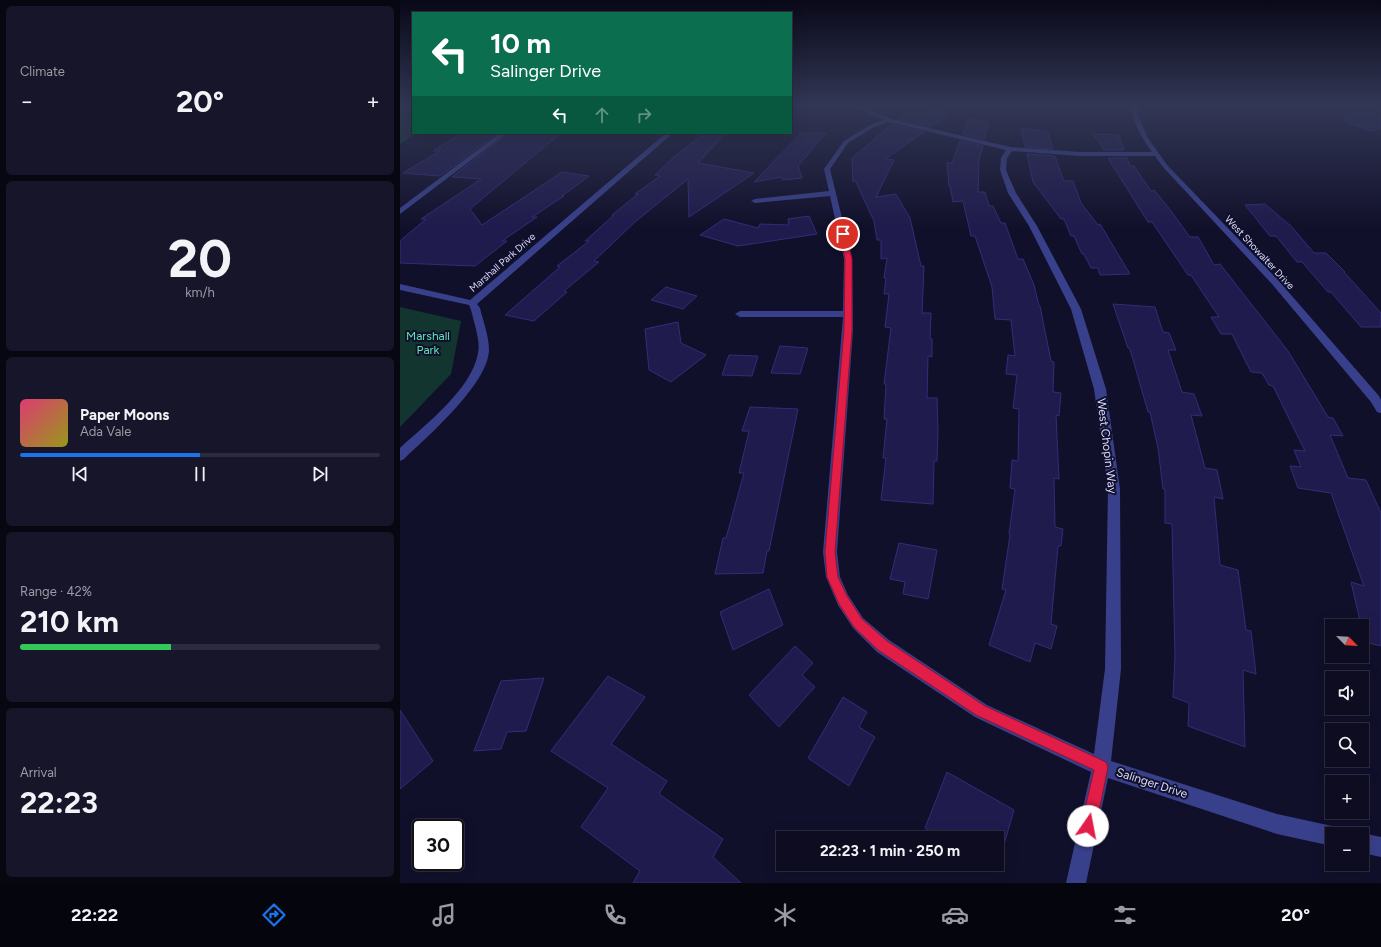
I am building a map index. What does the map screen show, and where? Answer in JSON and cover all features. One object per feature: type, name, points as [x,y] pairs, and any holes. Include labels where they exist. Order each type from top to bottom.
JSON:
[{"type":"street","points":[[400,212],[487,146]]},
{"type":"street","name":"Marshall Park Drive","points":[[400,456],[460,395],[481,363],[484,350],[475,308],[472,303],[655,146]]},
{"type":"street","name":"Salinger Drive","points":[[843,146],[827,169],[848,259],[848,330],[830,552],[832,577],[843,600],[858,623],[883,646],[981,711],[1101,767],[1278,824],[1325,834]]},
{"type":"street","points":[[996,146],[1010,149],[1080,154],[1156,154]]},
{"type":"street","name":"West Showalter Drive","points":[[1151,146],[1165,166],[1275,282],[1375,399],[1381,409]]},
{"type":"street","name":"West Chopin Way","points":[[1010,149],[1004,158],[1003,170],[1010,188],[1033,226],[1076,310],[1100,389],[1114,489],[1113,669],[1101,767],[1076,883]]},
{"type":"street","points":[[755,202],[833,193]]},
{"type":"street","points":[[400,287],[472,303]]},
{"type":"street","points":[[740,314],[848,314]]},
{"type":"street","points":[[1369,844],[1381,847]]},
{"type":"green space","name":"Marshall Park","points":[[400,307],[461,321],[451,374],[400,427]]},
{"type":"building","points":[[441,146],[480,146],[440,176],[403,173],[440,151],[433,151]]},
{"type":"building","points":[[491,146],[545,146],[470,209],[482,225],[562,172],[589,176],[562,196],[564,196],[532,217],[537,217],[502,241],[507,241],[475,266],[400,263],[400,241],[426,219],[421,219],[481,179],[452,177]]},
{"type":"building","points":[[688,146],[714,146],[698,163],[754,173],[689,217],[688,179],[636,221],[594,261],[599,262],[564,291],[567,292],[534,321],[505,315],[560,267],[557,266],[589,241],[585,241],[614,215],[612,215],[638,194],[635,194],[660,176],[655,175]]},
{"type":"building","points":[[788,146],[815,146],[798,166],[802,178],[783,180],[782,177],[754,182]]},
{"type":"building","points":[[866,146],[903,146],[885,159],[894,160],[876,197],[896,194],[910,218],[921,266],[924,266],[922,313],[931,313],[930,339],[932,339],[932,357],[928,356],[927,398],[937,398],[937,461],[934,461],[933,504],[881,500],[886,458],[883,458],[887,419],[884,419],[886,384],[884,384],[891,328],[885,327],[889,294],[884,294],[886,278],[884,278],[887,258],[881,259],[881,240],[877,240],[874,221],[855,180],[853,182],[852,158]]},
{"type":"building","points":[[958,146],[983,146],[979,159],[978,192],[985,192],[989,206],[993,206],[1001,223],[1005,223],[1018,259],[1023,259],[1034,285],[1040,306],[1051,361],[1054,362],[1053,392],[1061,393],[1059,416],[1056,415],[1059,479],[1054,478],[1055,527],[1063,529],[1061,546],[1058,546],[1051,624],[1057,626],[1051,649],[1035,643],[1030,662],[989,645],[1006,590],[1002,589],[1015,489],[1010,488],[1012,460],[1018,461],[1019,409],[1013,408],[1017,375],[1006,374],[1008,355],[1015,356],[1011,320],[995,319],[992,287],[975,236],[971,236],[963,201],[953,202],[949,186],[947,163],[952,163]]},
{"type":"building","points":[[1052,146],[1053,149],[1025,147]]},
{"type":"building","points":[[1101,146],[1123,146],[1124,150],[1104,150]]},
{"type":"building","points":[[1027,154],[1055,156],[1063,179],[1065,181],[1073,181],[1081,203],[1098,225],[1100,224],[1130,274],[1100,275],[1098,268],[1091,268],[1084,254],[1082,254],[1074,236],[1071,236],[1064,219],[1061,219],[1033,182]]},
{"type":"building","points":[[1108,158],[1127,158],[1130,166],[1134,166],[1151,191],[1154,190],[1190,237],[1198,237],[1214,265],[1220,264],[1288,351],[1328,417],[1333,418],[1343,436],[1330,435],[1348,478],[1366,480],[1381,513],[1381,646],[1369,643],[1369,619],[1360,619],[1351,582],[1364,586],[1331,493],[1298,488],[1290,466],[1301,467],[1294,450],[1305,451],[1273,386],[1269,385],[1262,373],[1251,372],[1232,334],[1221,334],[1211,317],[1219,317],[1191,275],[1188,275],[1152,222],[1148,222]]},
{"type":"building","points":[[1265,204],[1292,227],[1314,253],[1326,253],[1345,272],[1381,313],[1381,327],[1361,327],[1331,292],[1328,292],[1302,262],[1297,262],[1276,236],[1270,236],[1245,205]]},
{"type":"building","points":[[809,216],[817,234],[738,246],[700,235],[724,219],[758,228],[760,224],[789,225],[788,219]]},
{"type":"building","points":[[666,287],[697,296],[683,309],[651,300]]},
{"type":"building","points":[[1113,304],[1155,307],[1163,332],[1169,333],[1176,350],[1168,350],[1182,392],[1194,394],[1202,416],[1191,415],[1205,468],[1217,470],[1223,499],[1214,497],[1220,565],[1238,570],[1246,630],[1251,631],[1256,674],[1243,670],[1245,747],[1188,726],[1189,703],[1173,697],[1175,657],[1172,524],[1165,523],[1165,489],[1163,489],[1158,448],[1150,412],[1148,412],[1130,349],[1128,348]]},
{"type":"building","points":[[678,322],[681,343],[706,355],[671,382],[649,370],[645,329]]},
{"type":"building","points":[[780,346],[808,348],[800,374],[771,373]]},
{"type":"building","points":[[729,355],[758,356],[752,376],[722,375]]},
{"type":"building","points":[[750,407],[798,409],[769,551],[767,551],[763,573],[715,574],[723,538],[726,538],[744,473],[739,473],[749,431],[742,431]]},
{"type":"building","points":[[899,543],[937,550],[928,599],[903,594],[905,582],[890,579]]},
{"type":"building","points":[[769,589],[783,625],[733,650],[720,612]]},
{"type":"building","points":[[795,646],[813,663],[802,675],[815,687],[779,727],[749,695]]},
{"type":"building","points":[[608,676],[645,697],[611,744],[667,781],[659,794],[723,839],[713,857],[741,883],[633,883],[640,871],[581,827],[608,788],[551,751]]},
{"type":"building","points":[[544,678],[526,731],[507,732],[501,749],[474,751],[501,681]]},
{"type":"building","points":[[843,697],[867,712],[859,727],[875,737],[849,786],[808,758]]},
{"type":"building","points":[[400,710],[433,761],[400,789]]},
{"type":"building","points":[[947,772],[1014,810],[1004,844],[1004,831],[930,831],[925,828]]},
{"type":"route","points":[[843,234],[848,259],[848,330],[830,552],[832,577],[843,600],[858,623],[883,646],[981,711],[1101,767],[1088,826]]}]
